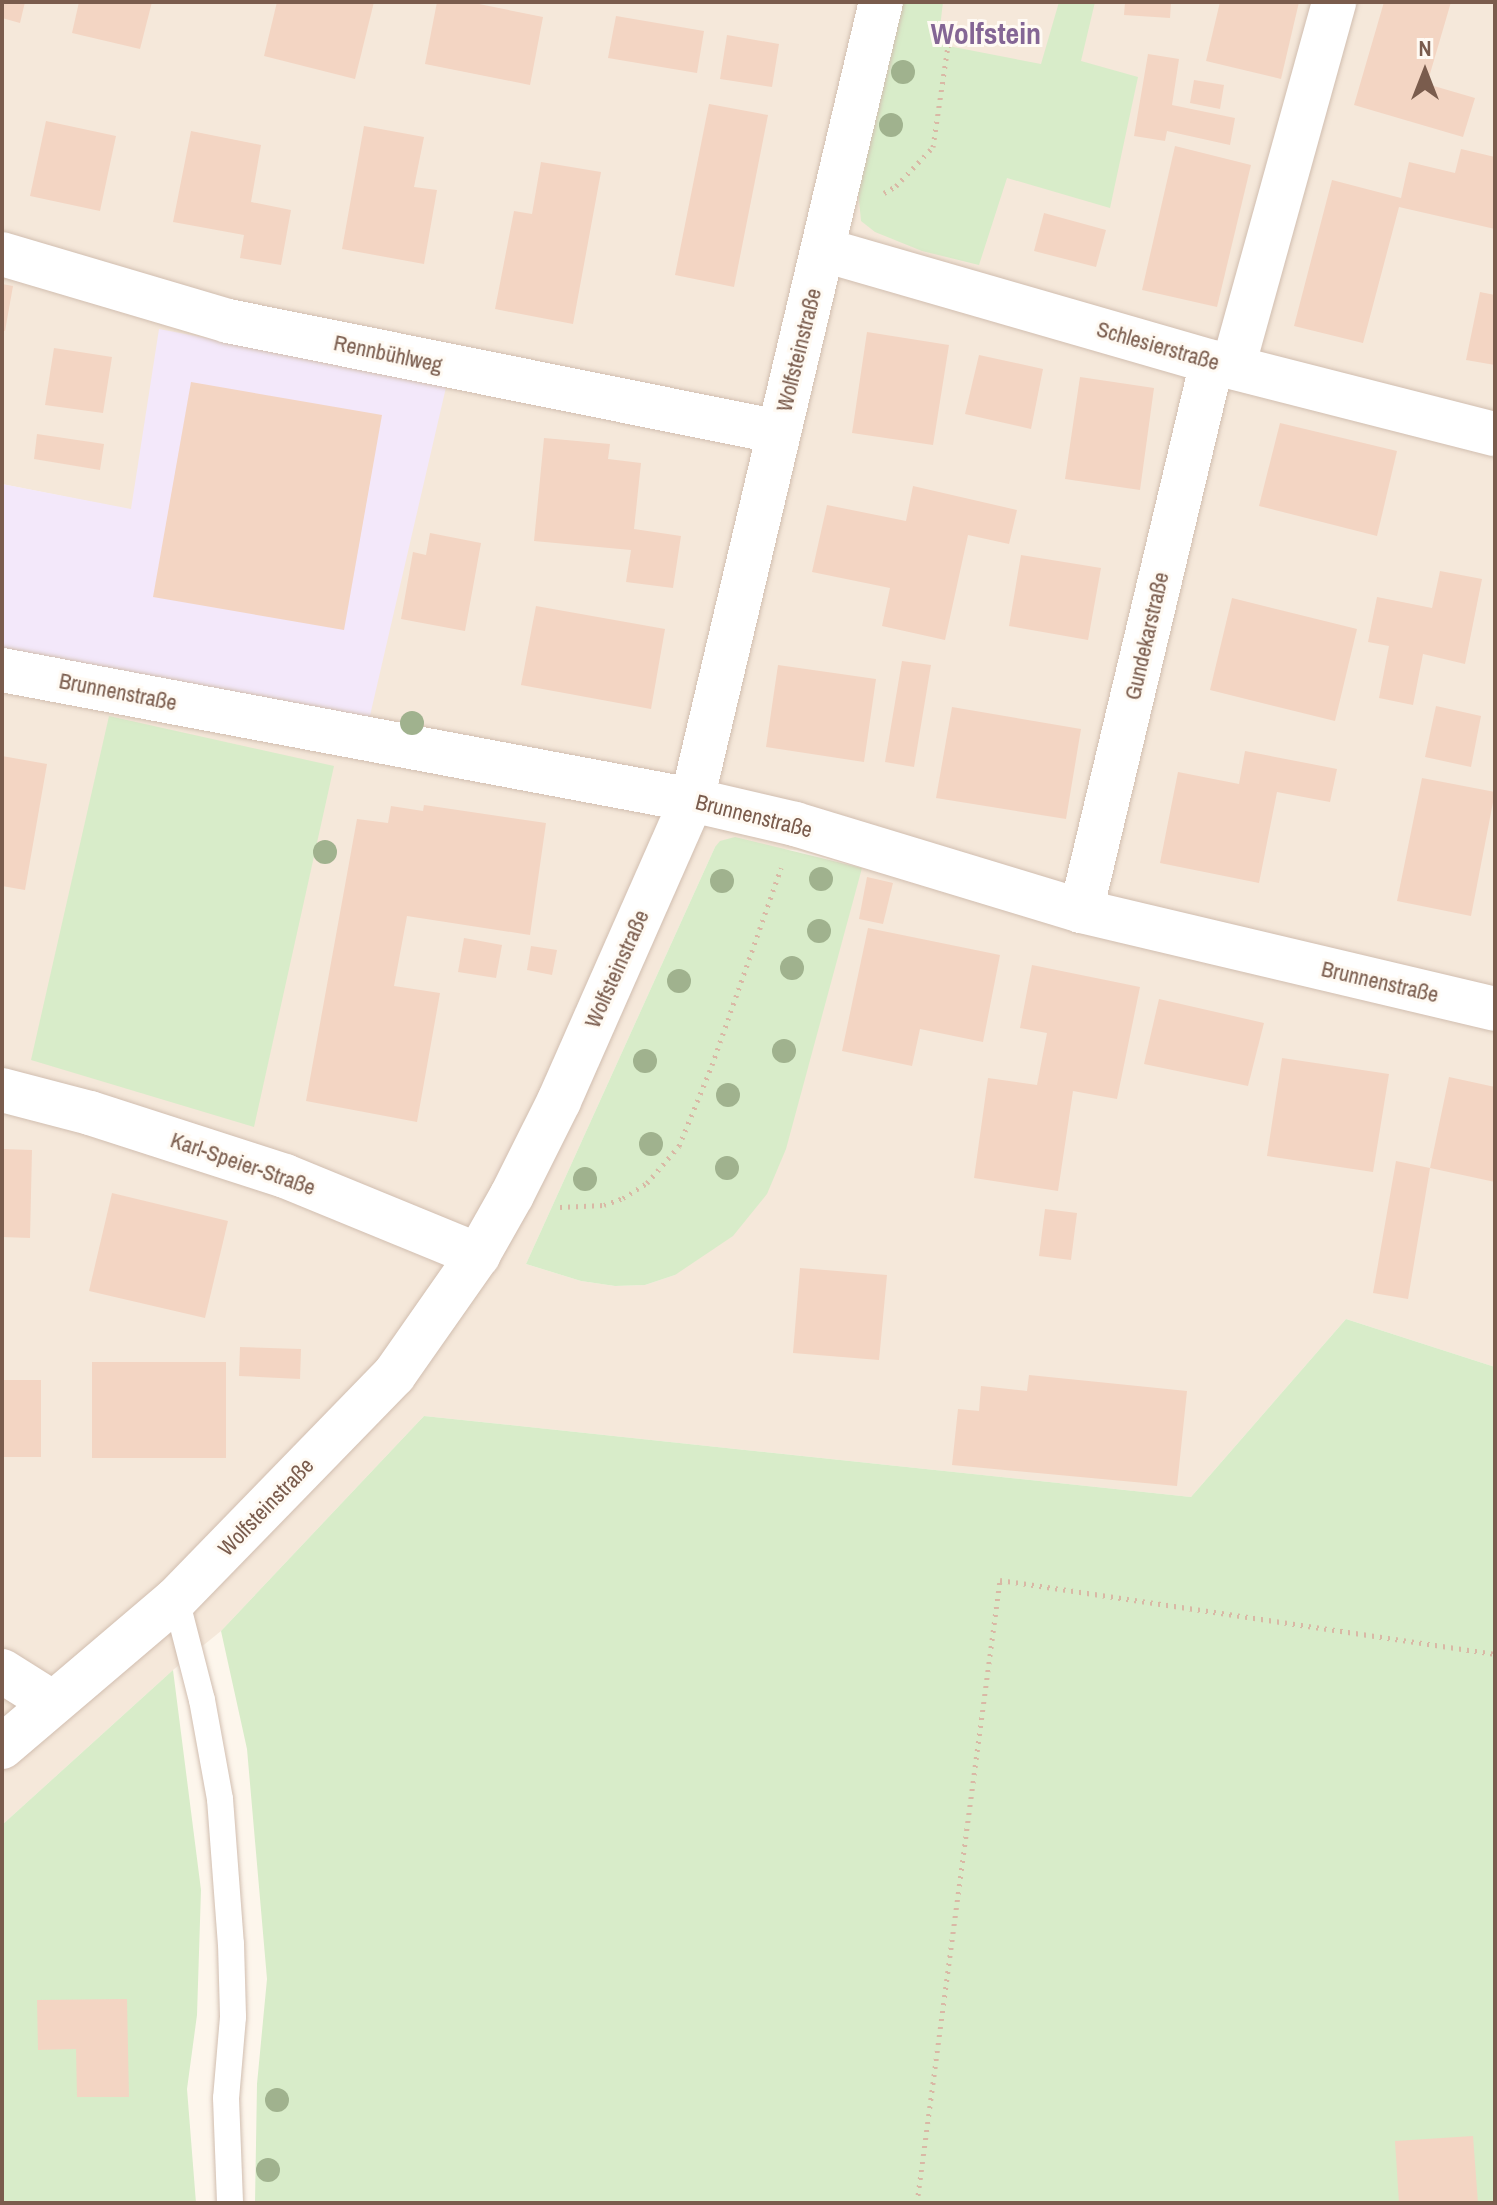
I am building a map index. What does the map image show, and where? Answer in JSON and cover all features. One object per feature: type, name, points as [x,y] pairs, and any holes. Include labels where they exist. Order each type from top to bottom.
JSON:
[{"type":"street","name":"Wolfsteinstraße","points":[[2,1747],[176,1599],[394,1375],[478,1255],[559,1101],[692,800],[881,2]]},
{"type":"street","name":"Gundekarstraße","points":[[1081,911],[1223,364],[1334,2]]},
{"type":"street","name":"Schlesierstraße","points":[[828,232],[1223,364],[1495,434]]},
{"type":"street","name":"Rennbühlweg","points":[[2,254],[228,321],[779,432]]},
{"type":"street","name":"Brunnenstraße","points":[[2,670],[692,800],[795,824],[1081,911],[1495,1009]]},
{"type":"street","name":"Karl-Speier-Straße","points":[[2,1090],[90,1113],[285,1176],[478,1255]]},
{"type":"street","points":[[2,1671],[53,1703]]},
{"type":"lane","points":[[176,1599],[214,1754],[222,1813],[232,1959],[233,2017],[226,2098],[230,2203]]},
{"type":"path","points":[[828,232],[885,193],[918,165],[933,147],[948,46],[960,33],[997,33]]},
{"type":"path","points":[[551,1205],[585,1208],[623,1198],[647,1183],[679,1146],[717,1052],[795,824]]},
{"type":"path","points":[[917,2203],[1000,1580],[1495,1654]]},
{"type":"shaded area","points":[[2,2],[1495,2],[1495,1367],[1346,1319],[1191,1497],[424,1416],[221,1631],[173,1670],[2,1825],[2,648],[369,720],[132,510],[2,484]],"holes":[[[715,847],[797,850],[862,868],[675,1275],[645,1285],[615,1286],[581,1281],[526,1264]]]},
{"type":"shaded area","points":[[159,329],[447,383],[369,720],[2,648],[2,484],[131,509]]},
{"type":"green space","points":[[900,2],[943,2],[938,44],[1041,64],[1059,2],[1095,2],[1081,61],[1138,77],[1110,208],[1007,178],[979,265],[922,251],[875,232],[861,221],[858,188]]},
{"type":"green space","points":[[109,716],[334,766],[254,1127],[31,1060]]},
{"type":"green space","points":[[735,837],[862,868],[786,1149],[767,1194],[733,1236],[675,1275],[645,1285],[615,1286],[581,1281],[526,1264],[715,847],[720,841]]},
{"type":"green space","points":[[1346,1319],[1495,1367],[1495,2203],[255,2203],[257,2084],[267,1979],[247,1749],[221,1631],[424,1416],[1191,1497]]},
{"type":"green space","points":[[173,1670],[201,1890],[197,2015],[187,2089],[196,2203],[2,2203],[2,1825]]},
{"type":"building","points":[[2,2],[25,2],[20,23],[2,18]]},
{"type":"building","points":[[79,2],[152,2],[140,49],[72,33]]},
{"type":"building","points":[[277,2],[374,2],[355,79],[264,56]]},
{"type":"building","points":[[437,2],[469,2],[543,17],[530,85],[425,64]]},
{"type":"building","points":[[1125,2],[1171,2],[1170,18],[1124,15]]},
{"type":"building","points":[[1220,2],[1299,2],[1281,79],[1206,61]]},
{"type":"building","points":[[1384,2],[1451,2],[1427,84],[1475,98],[1463,137],[1354,105]]},
{"type":"building","points":[[616,16],[704,31],[697,73],[608,58]]},
{"type":"building","points":[[727,35],[779,44],[772,87],[720,79]]},
{"type":"building","points":[[1148,54],[1179,59],[1172,105],[1235,118],[1230,145],[1167,131],[1165,141],[1134,136]]},
{"type":"building","points":[[1194,80],[1224,85],[1220,109],[1190,103]]},
{"type":"building","points":[[709,104],[768,115],[734,287],[675,275]]},
{"type":"building","points":[[46,121],[116,136],[100,211],[30,196]]},
{"type":"building","points":[[364,126],[424,137],[414,187],[437,190],[424,264],[342,249]]},
{"type":"building","points":[[191,131],[261,145],[251,202],[291,210],[281,265],[240,258],[244,235],[173,222]]},
{"type":"building","points":[[1175,146],[1251,165],[1217,307],[1142,290]]},
{"type":"building","points":[[1461,149],[1495,157],[1495,229],[1399,207],[1363,343],[1294,326],[1332,180],[1401,198],[1409,162],[1455,173]]},
{"type":"building","points":[[541,162],[601,172],[573,324],[495,309],[514,211],[532,214]]},
{"type":"building","points":[[1044,213],[1106,230],[1096,267],[1034,251]]},
{"type":"building","points":[[2,284],[13,286],[5,331],[2,330]]},
{"type":"building","points":[[1480,292],[1495,295],[1495,365],[1466,360]]},
{"type":"building","points":[[867,332],[949,345],[933,445],[852,433]]},
{"type":"building","points":[[54,348],[112,357],[103,413],[45,405]]},
{"type":"building","points":[[979,355],[1043,369],[1031,429],[965,414]]},
{"type":"building","points":[[1080,377],[1154,388],[1140,490],[1065,479]]},
{"type":"building","points":[[191,382],[382,415],[344,630],[153,597]]},
{"type":"building","points":[[1280,423],[1397,451],[1377,536],[1259,506]]},
{"type":"building","points":[[37,434],[104,444],[100,470],[34,459]]},
{"type":"building","points":[[544,438],[610,444],[608,459],[641,463],[634,529],[681,536],[673,588],[626,582],[631,550],[534,541]]},
{"type":"building","points":[[913,486],[1017,510],[1009,544],[968,535],[945,640],[882,626],[890,588],[812,572],[827,505],[906,521]]},
{"type":"building","points":[[430,533],[481,543],[465,631],[401,619],[413,552],[426,555]]},
{"type":"building","points":[[1021,555],[1101,568],[1088,640],[1009,626]]},
{"type":"building","points":[[1440,571],[1482,579],[1465,664],[1423,654],[1413,705],[1379,698],[1389,646],[1368,642],[1377,597],[1432,608]]},
{"type":"building","points":[[1232,598],[1357,629],[1335,721],[1210,690]]},
{"type":"building","points":[[536,606],[665,629],[651,709],[521,685]]},
{"type":"building","points":[[902,661],[931,665],[914,767],[885,762]]},
{"type":"building","points":[[778,665],[876,679],[864,762],[766,747]]},
{"type":"building","points":[[1436,706],[1481,716],[1471,767],[1425,757]]},
{"type":"building","points":[[952,707],[1081,729],[1066,819],[936,798]]},
{"type":"building","points":[[1245,751],[1337,769],[1330,802],[1277,792],[1259,883],[1160,863],[1178,772],[1239,784]]},
{"type":"building","points":[[2,756],[47,764],[25,890],[2,886]]},
{"type":"building","points":[[1422,778],[1495,792],[1471,916],[1397,901]]},
{"type":"building","points":[[424,805],[546,823],[530,935],[407,916],[394,986],[440,993],[417,1122],[306,1101],[357,819],[388,823],[391,806],[423,811]]},
{"type":"building","points":[[867,877],[893,883],[883,924],[859,919]]},
{"type":"building","points":[[868,928],[1000,955],[983,1042],[920,1029],[912,1066],[842,1051]]},
{"type":"building","points":[[464,938],[502,945],[496,978],[458,972]]},
{"type":"building","points":[[531,946],[557,950],[552,975],[527,970]]},
{"type":"building","points":[[1032,965],[1140,987],[1117,1099],[1073,1091],[1058,1191],[974,1178],[988,1078],[1037,1085],[1047,1033],[1020,1028]]},
{"type":"building","points":[[1159,999],[1264,1023],[1248,1086],[1144,1064]]},
{"type":"building","points":[[1282,1058],[1389,1074],[1373,1172],[1267,1156]]},
{"type":"building","points":[[1449,1077],[1495,1087],[1495,1182],[1430,1168]]},
{"type":"building","points":[[2,1149],[32,1150],[30,1238],[2,1237]]},
{"type":"building","points":[[1396,1161],[1430,1168],[1408,1299],[1373,1293]]},
{"type":"building","points":[[112,1193],[228,1221],[205,1318],[89,1291]]},
{"type":"building","points":[[1045,1209],[1077,1213],[1071,1260],[1039,1256]]},
{"type":"building","points":[[800,1268],[887,1275],[879,1360],[793,1353]]},
{"type":"building","points":[[240,1347],[301,1349],[300,1379],[239,1376]]},
{"type":"building","points":[[92,1362],[226,1362],[226,1458],[92,1458]]},
{"type":"building","points":[[1029,1375],[1187,1391],[1177,1486],[952,1465],[958,1409],[979,1411],[981,1386],[1027,1391]]},
{"type":"building","points":[[2,1380],[41,1380],[41,1457],[2,1457]]},
{"type":"building","points":[[127,1999],[129,2097],[77,2097],[76,2049],[38,2050],[37,2000]]},
{"type":"building","points":[[1473,2136],[1478,2203],[1399,2203],[1395,2141]]},
{"type":"district","name":"Wolfstein","points":[[986,33]]}]
